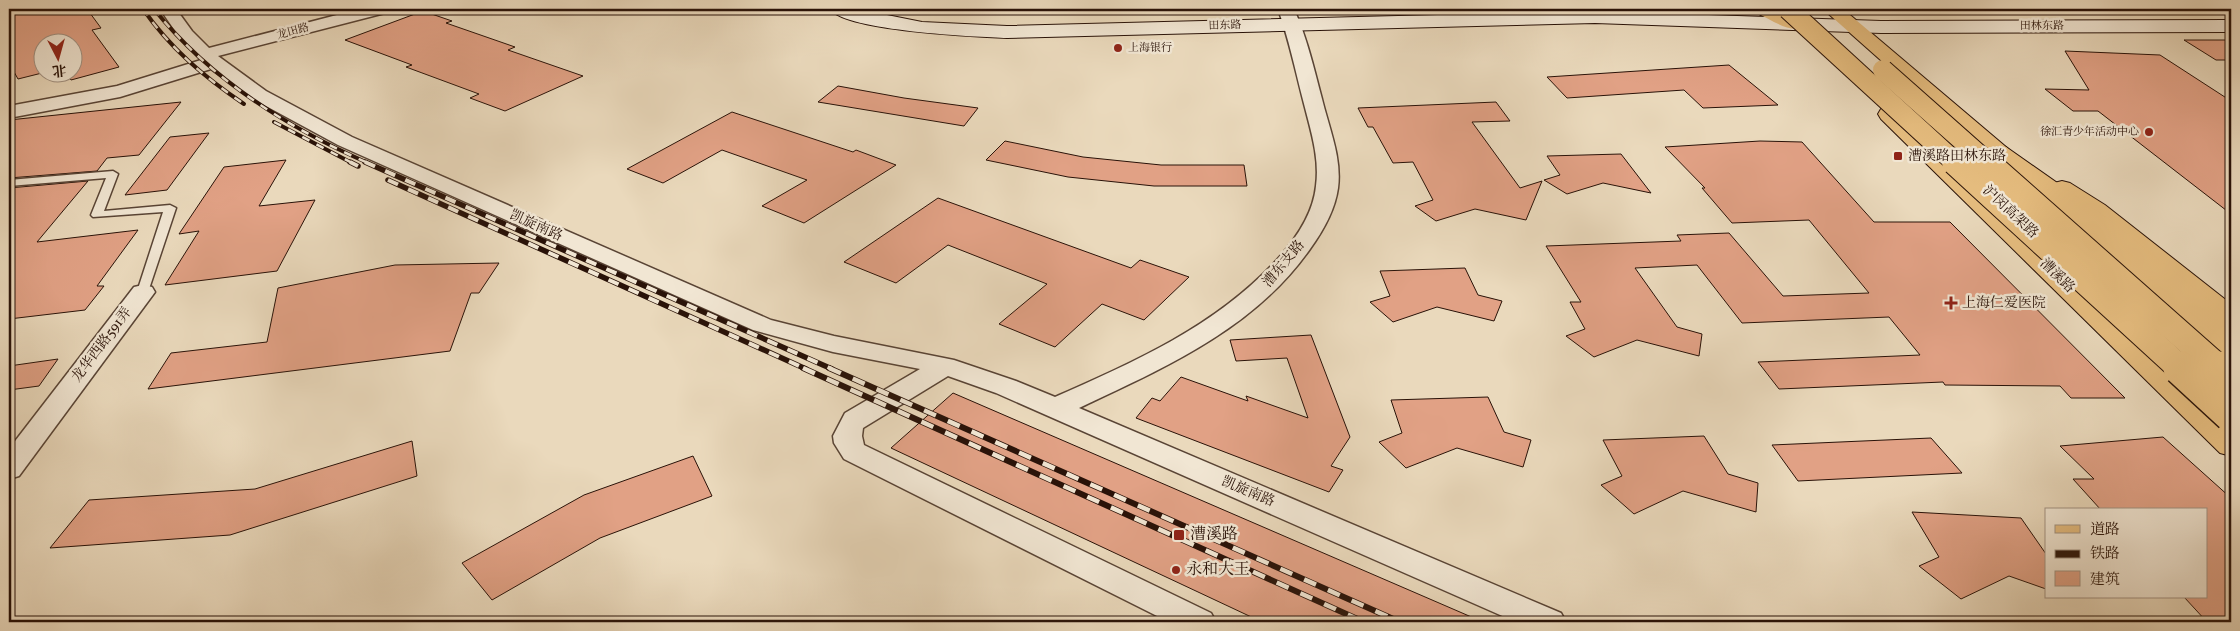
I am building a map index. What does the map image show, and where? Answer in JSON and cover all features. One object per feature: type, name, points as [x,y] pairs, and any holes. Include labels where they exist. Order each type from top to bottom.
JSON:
[{"type":"main road","name":"漕溪路","points":[[1763,9],[1787,14],[2231,445]]},
{"type":"main road","name":"沪闵高架路","points":[[1814,9],[2231,379]]},
{"type":"main road","points":[[1832,9],[1998,152],[2093,240],[2231,355]]},
{"type":"main road","name":"沪闵高架路","points":[[1787,14],[2231,415]]},
{"type":"main road","points":[[1998,152],[2101,225],[2176,289],[2231,332]]},
{"type":"main road","points":[[1998,152],[2037,172],[2096,210],[2231,317]]},
{"type":"street","name":"凯旋南路","points":[[168,9],[192,40],[210,58],[251,89],[324,131],[762,325],[832,344],[944,366],[1006,387],[1549,622]]},
{"type":"street","name":"龙田路","points":[[9,112],[120,91],[210,58],[379,9]]},
{"type":"street","name":"田东路","points":[[839,9],[890,23],[965,32],[1054,32],[1289,16],[1595,17],[1787,14],[1853,26]]},
{"type":"street","name":"漕东支路","points":[[1055,408],[1162,359],[1223,323],[1245,307],[1264,289],[1294,255],[1310,233],[1324,202],[1327,188],[1327,164],[1306,73],[1289,16]]},
{"type":"street","name":"田林东路","points":[[1853,26],[2231,26]]},
{"type":"street","name":"龙华西路591弄","points":[[9,469],[143,292]]},
{"type":"street","points":[[944,366],[855,420],[849,427],[846,436],[848,445],[854,452],[1199,622]]},
{"type":"lane","name":"龙华西路591弄","points":[[9,183],[113,174],[97,215],[170,208],[143,292]]},
{"type":"building","points":[[9,9],[87,9],[101,28],[92,30],[119,67],[82,77],[82,32],[32,32],[32,76],[18,79],[9,63]]},
{"type":"building","points":[[423,11],[452,21],[446,23],[515,47],[508,50],[583,76],[505,111],[470,98],[479,94],[406,67],[412,65],[345,40]]},
{"type":"building","points":[[2184,40],[2231,40],[2231,60],[2216,60]]},
{"type":"building","points":[[2065,51],[2160,55],[2231,101],[2231,214],[2098,111],[2073,111],[2045,89],[2089,90]]},
{"type":"building","points":[[1729,65],[1778,105],[1703,108],[1684,90],[1567,98],[1547,77]]},
{"type":"building","points":[[838,86],[904,98],[978,108],[964,126],[818,102]]},
{"type":"building","points":[[181,102],[139,155],[107,158],[97,171],[9,178],[9,120]]},
{"type":"building","points":[[1496,102],[1510,121],[1472,122],[1520,188],[1542,181],[1526,220],[1475,209],[1436,221],[1415,206],[1433,200],[1413,162],[1393,163],[1373,127],[1368,127],[1358,108]]},
{"type":"building","points":[[732,112],[853,152],[856,150],[896,165],[804,223],[762,206],[807,180],[722,150],[663,183],[627,169]]},
{"type":"building","points":[[209,133],[167,190],[125,195],[170,137]]},
{"type":"building","points":[[1005,141],[1083,157],[1161,165],[1244,165],[1247,186],[1154,186],[1068,177],[986,160]]},
{"type":"building","points":[[1760,141],[1802,142],[1874,222],[1950,222],[2125,398],[2071,398],[2060,386],[1945,385],[1943,382],[1779,389],[1758,362],[1920,355],[1889,317],[1742,323],[1697,265],[1635,268],[1677,327],[1702,334],[1699,356],[1637,340],[1594,357],[1566,336],[1585,329],[1570,302],[1581,302],[1546,246],[1681,241],[1677,235],[1729,233],[1783,296],[1869,293],[1809,220],[1732,223],[1702,188],[1705,188],[1665,147]]},
{"type":"building","points":[[1621,154],[1651,193],[1603,183],[1567,194],[1544,180],[1560,175],[1547,156]]},
{"type":"building","points":[[286,160],[259,206],[315,200],[277,271],[165,285],[199,231],[179,234],[224,167]]},
{"type":"building","points":[[88,181],[37,242],[138,230],[97,286],[104,286],[85,310],[9,319],[9,188]]},
{"type":"building","points":[[938,198],[1131,268],[1140,260],[1189,277],[1144,320],[1102,304],[1055,347],[999,324],[1047,284],[948,245],[896,283],[844,262]]},
{"type":"building","points":[[499,263],[479,293],[471,293],[450,351],[148,389],[171,353],[267,342],[278,288],[395,265]]},
{"type":"building","points":[[1465,268],[1478,295],[1502,301],[1494,321],[1437,307],[1393,322],[1370,302],[1390,296],[1380,271]]},
{"type":"building","points":[[1311,335],[1350,437],[1331,466],[1343,470],[1329,492],[1136,418],[1152,398],[1160,401],[1181,377],[1248,401],[1246,396],[1308,418],[1287,358],[1236,361],[1230,340]]},
{"type":"building","points":[[58,359],[39,386],[9,390],[9,366]]},
{"type":"building","name":"漕溪路","points":[[953,393],[1483,622],[1262,622],[891,448]]},
{"type":"building","points":[[1488,397],[1504,432],[1531,440],[1523,467],[1457,448],[1406,468],[1379,442],[1402,433],[1391,400]]},
{"type":"building","points":[[1704,436],[1728,474],[1758,483],[1756,512],[1683,491],[1634,514],[1601,485],[1622,476],[1603,440]]},
{"type":"building","points":[[2163,437],[2231,498],[2231,622],[2207,622],[2185,598],[2208,598],[2208,508],[2099,508],[2073,479],[2094,479],[2060,446]]},
{"type":"building","points":[[1931,438],[1962,473],[1798,481],[1772,445]]},
{"type":"building","points":[[412,441],[417,476],[230,535],[50,548],[89,500],[255,489]]},
{"type":"building","points":[[693,456],[712,496],[600,538],[492,600],[462,563],[584,495]]},
{"type":"building","points":[[1912,512],[2021,518],[2045,553],[2045,589],[2009,576],[1961,599],[1919,566],[1939,557]]},
{"type":"railway","points":[[143,9],[176,49],[215,83],[244,104]]},
{"type":"railway","points":[[154,9],[200,58],[251,99],[308,134],[368,163]]},
{"type":"railway","points":[[274,122],[352,163]]},
{"type":"railway","points":[[365,162],[832,369]]},
{"type":"railway","points":[[352,163],[358,166]]},
{"type":"railway","points":[[388,180],[806,369]]},
{"type":"railway","points":[[803,368],[1364,622]]},
{"type":"railway","points":[[829,368],[1400,622]]},
{"type":"place","name":"上海银行","points":[[1118,48]]},
{"type":"place","name":"徐汇青少年活动中心","points":[[2149,132]]},
{"type":"place","name":"漕溪路田林东路","points":[[1898,156]]},
{"type":"place","name":"上海仁爱医院","points":[[1951,303]]},
{"type":"place","name":"漕溪路","points":[[1179,535]]},
{"type":"place","name":"永和大王","points":[[1176,570]]}]
